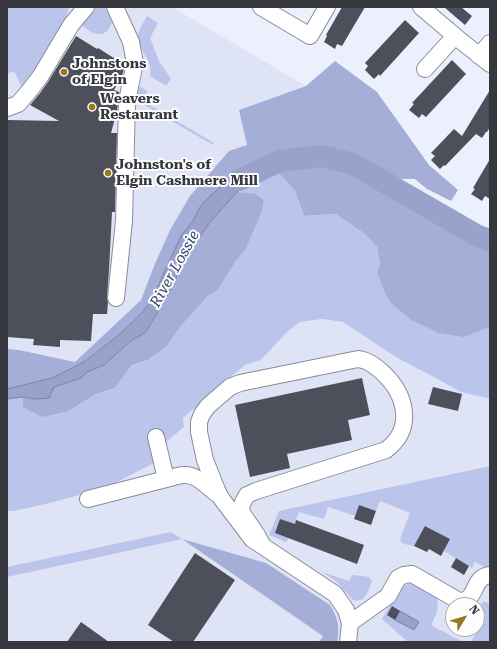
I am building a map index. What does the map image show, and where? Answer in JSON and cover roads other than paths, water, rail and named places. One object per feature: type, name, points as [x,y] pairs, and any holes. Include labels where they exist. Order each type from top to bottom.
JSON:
[{"type":"street","points":[[7,108],[18,104],[40,77],[71,25],[86,7]]},
{"type":"street","points":[[115,7],[131,42],[135,63],[127,101],[124,216],[116,298]]},
{"type":"street","points":[[260,7],[310,36],[327,7]]},
{"type":"street","points":[[421,7],[484,60],[490,43]]},
{"type":"street","points":[[425,69],[455,36]]},
{"type":"street","points":[[263,546],[242,513],[241,508],[247,495],[386,450],[392,446],[400,434],[404,426],[405,417],[401,397],[387,376],[368,361],[358,359],[240,383],[230,387],[208,406],[202,414],[199,427],[205,460],[216,490],[252,539],[335,594],[346,610],[356,619]]},
{"type":"street","points":[[156,436],[166,479]]},
{"type":"street","points":[[88,499],[184,475],[198,478],[221,498]]},
{"type":"street","points":[[356,619],[388,596],[398,578],[404,575],[412,574],[459,601],[465,601],[470,598],[480,580],[484,576],[490,575]]},
{"type":"street","points":[[348,642],[349,634],[356,619],[374,590]]},
{"type":"water","points":[[266,158],[266,173],[237,192],[210,222],[189,253],[165,300],[145,333],[132,340],[104,365],[87,372],[81,378],[54,387],[49,398],[37,399],[22,397],[7,399],[7,389],[52,378],[84,362],[120,334],[143,312],[153,297],[181,236],[193,221],[200,207],[212,194],[250,164]]},
{"type":"water","points":[[400,611],[419,622],[414,630],[395,620]]},
{"type":"waterway","name":"River Lossie","points":[[239,180],[280,161],[321,156],[353,164],[478,236],[490,240]]},
{"type":"place","name":"Johnstons of Elgin","points":[[64,72]]},
{"type":"place","name":"Weavers Restaurant","points":[[92,107]]},
{"type":"place","name":"Johnston's of Elgin Cashmere Mill","points":[[108,173]]}]
